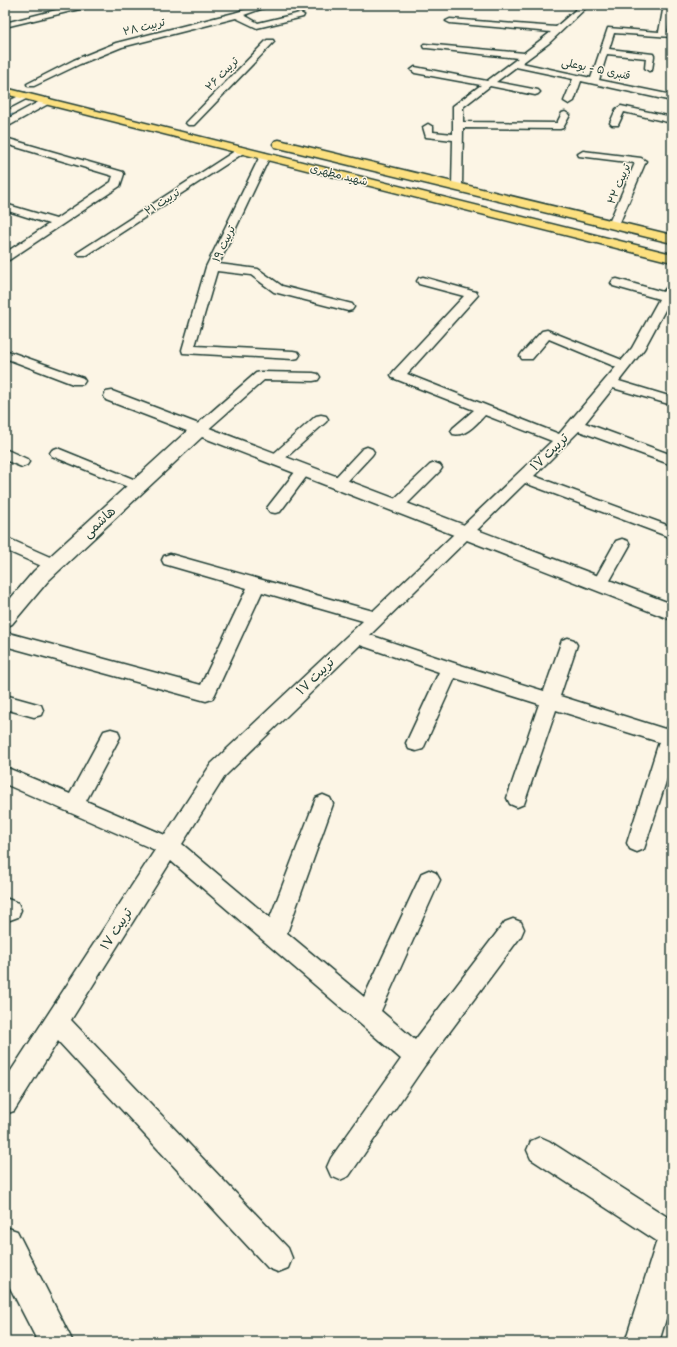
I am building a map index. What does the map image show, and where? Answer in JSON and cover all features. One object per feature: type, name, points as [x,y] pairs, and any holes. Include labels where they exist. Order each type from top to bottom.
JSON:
[{"type":"main road","points":[[18,81],[47,88]]},
{"type":"main road","name":"شهید مطهری","points":[[5,91],[672,258]]},
{"type":"main road","points":[[176,119],[207,126]]},
{"type":"main road","name":"شهید مطهری","points":[[268,141],[672,239]]},
{"type":"main road","points":[[352,178],[367,165]]},
{"type":"street","points":[[5,25],[84,5]]},
{"type":"street","name":"تربیت ۲۸","points":[[32,84],[77,62],[119,45],[237,15],[268,5]]},
{"type":"street","points":[[457,187],[458,106],[489,84],[558,30],[584,5]]},
{"type":"street","points":[[663,34],[668,5]]},
{"type":"street","points":[[237,15],[257,26],[300,15]]},
{"type":"street","points":[[450,21],[558,30]]},
{"type":"street","points":[[594,81],[610,30],[619,27],[672,35]]},
{"type":"street","name":"تربیت ۲۶","points":[[192,123],[270,42]]},
{"type":"street","points":[[427,46],[525,56]]},
{"type":"street","points":[[604,51],[650,56],[649,68]]},
{"type":"street","name":"قنبری ۵ - بوعلی","points":[[515,64],[672,98]]},
{"type":"street","points":[[415,70],[535,92]]},
{"type":"street","points":[[569,101],[578,78]]},
{"type":"street","points":[[5,107],[25,96]]},
{"type":"street","points":[[5,125],[46,101]]},
{"type":"street","points":[[615,123],[621,109],[668,119]]},
{"type":"street","points":[[458,125],[560,126],[565,115]]},
{"type":"street","points":[[655,128],[668,119]]},
{"type":"street","points":[[428,126],[429,135],[458,137]]},
{"type":"street","points":[[5,258],[11,249],[58,223],[116,184],[119,174],[9,142]]},
{"type":"street","name":"تربیت ۲۱","points":[[83,253],[241,150]]},
{"type":"street","name":"تربیت ۲۲","points":[[584,154],[641,162],[614,225]]},
{"type":"street","name":"تربیت ۱۹","points":[[265,156],[212,267],[254,272],[278,289],[348,307]]},
{"type":"street","points":[[5,207],[58,223]]},
{"type":"street","points":[[212,267],[188,350],[293,355]]},
{"type":"street","points":[[423,281],[472,295],[398,375],[561,440]]},
{"type":"street","points":[[617,283],[667,302]]},
{"type":"street","name":"تربیت ۱۷","points":[[5,1102],[218,770],[576,425],[638,349],[667,302]]},
{"type":"street","points":[[526,356],[547,334],[625,366]]},
{"type":"street","points":[[5,354],[78,381]]},
{"type":"street","points":[[199,430],[261,376],[313,377]]},
{"type":"street","points":[[611,383],[672,401]]},
{"type":"street","points":[[112,396],[672,612]]},
{"type":"street","points":[[458,432],[484,409]]},
{"type":"street","points":[[276,459],[321,419]]},
{"type":"street","points":[[576,425],[672,460]]},
{"type":"street","name":"هاشمی","points":[[5,619],[41,576],[199,430]]},
{"type":"street","points":[[338,483],[367,452]]},
{"type":"street","points":[[57,453],[138,486]]},
{"type":"street","points":[[5,454],[22,462]]},
{"type":"street","points":[[396,506],[435,468]]},
{"type":"street","points":[[274,508],[304,470]]},
{"type":"street","points":[[523,477],[672,533]]},
{"type":"street","points":[[5,542],[53,565]]},
{"type":"street","points":[[600,584],[622,545]]},
{"type":"street","points":[[170,560],[376,618]]},
{"type":"street","points":[[5,639],[206,694],[258,584]]},
{"type":"street","points":[[356,637],[549,701],[671,736],[638,843]]},
{"type":"street","points":[[517,798],[568,645]]},
{"type":"street","points":[[416,743],[450,669]]},
{"type":"street","points":[[5,702],[34,710]]},
{"type":"street","points":[[74,805],[111,737]]},
{"type":"street","points":[[5,775],[169,846],[417,1057]]},
{"type":"street","points":[[275,936],[323,804]]},
{"type":"street","points":[[367,1015],[429,880]]},
{"type":"street","points":[[340,1167],[417,1057],[513,929]]},
{"type":"street","points":[[56,1022],[278,1258]]},
{"type":"street","points":[[540,1150],[672,1236]]},
{"type":"street","points":[[5,1243],[56,1342]]},
{"type":"street","points":[[642,1342],[672,1243]]},
{"type":"waterway","points":[[5,118],[12,114]]}]
